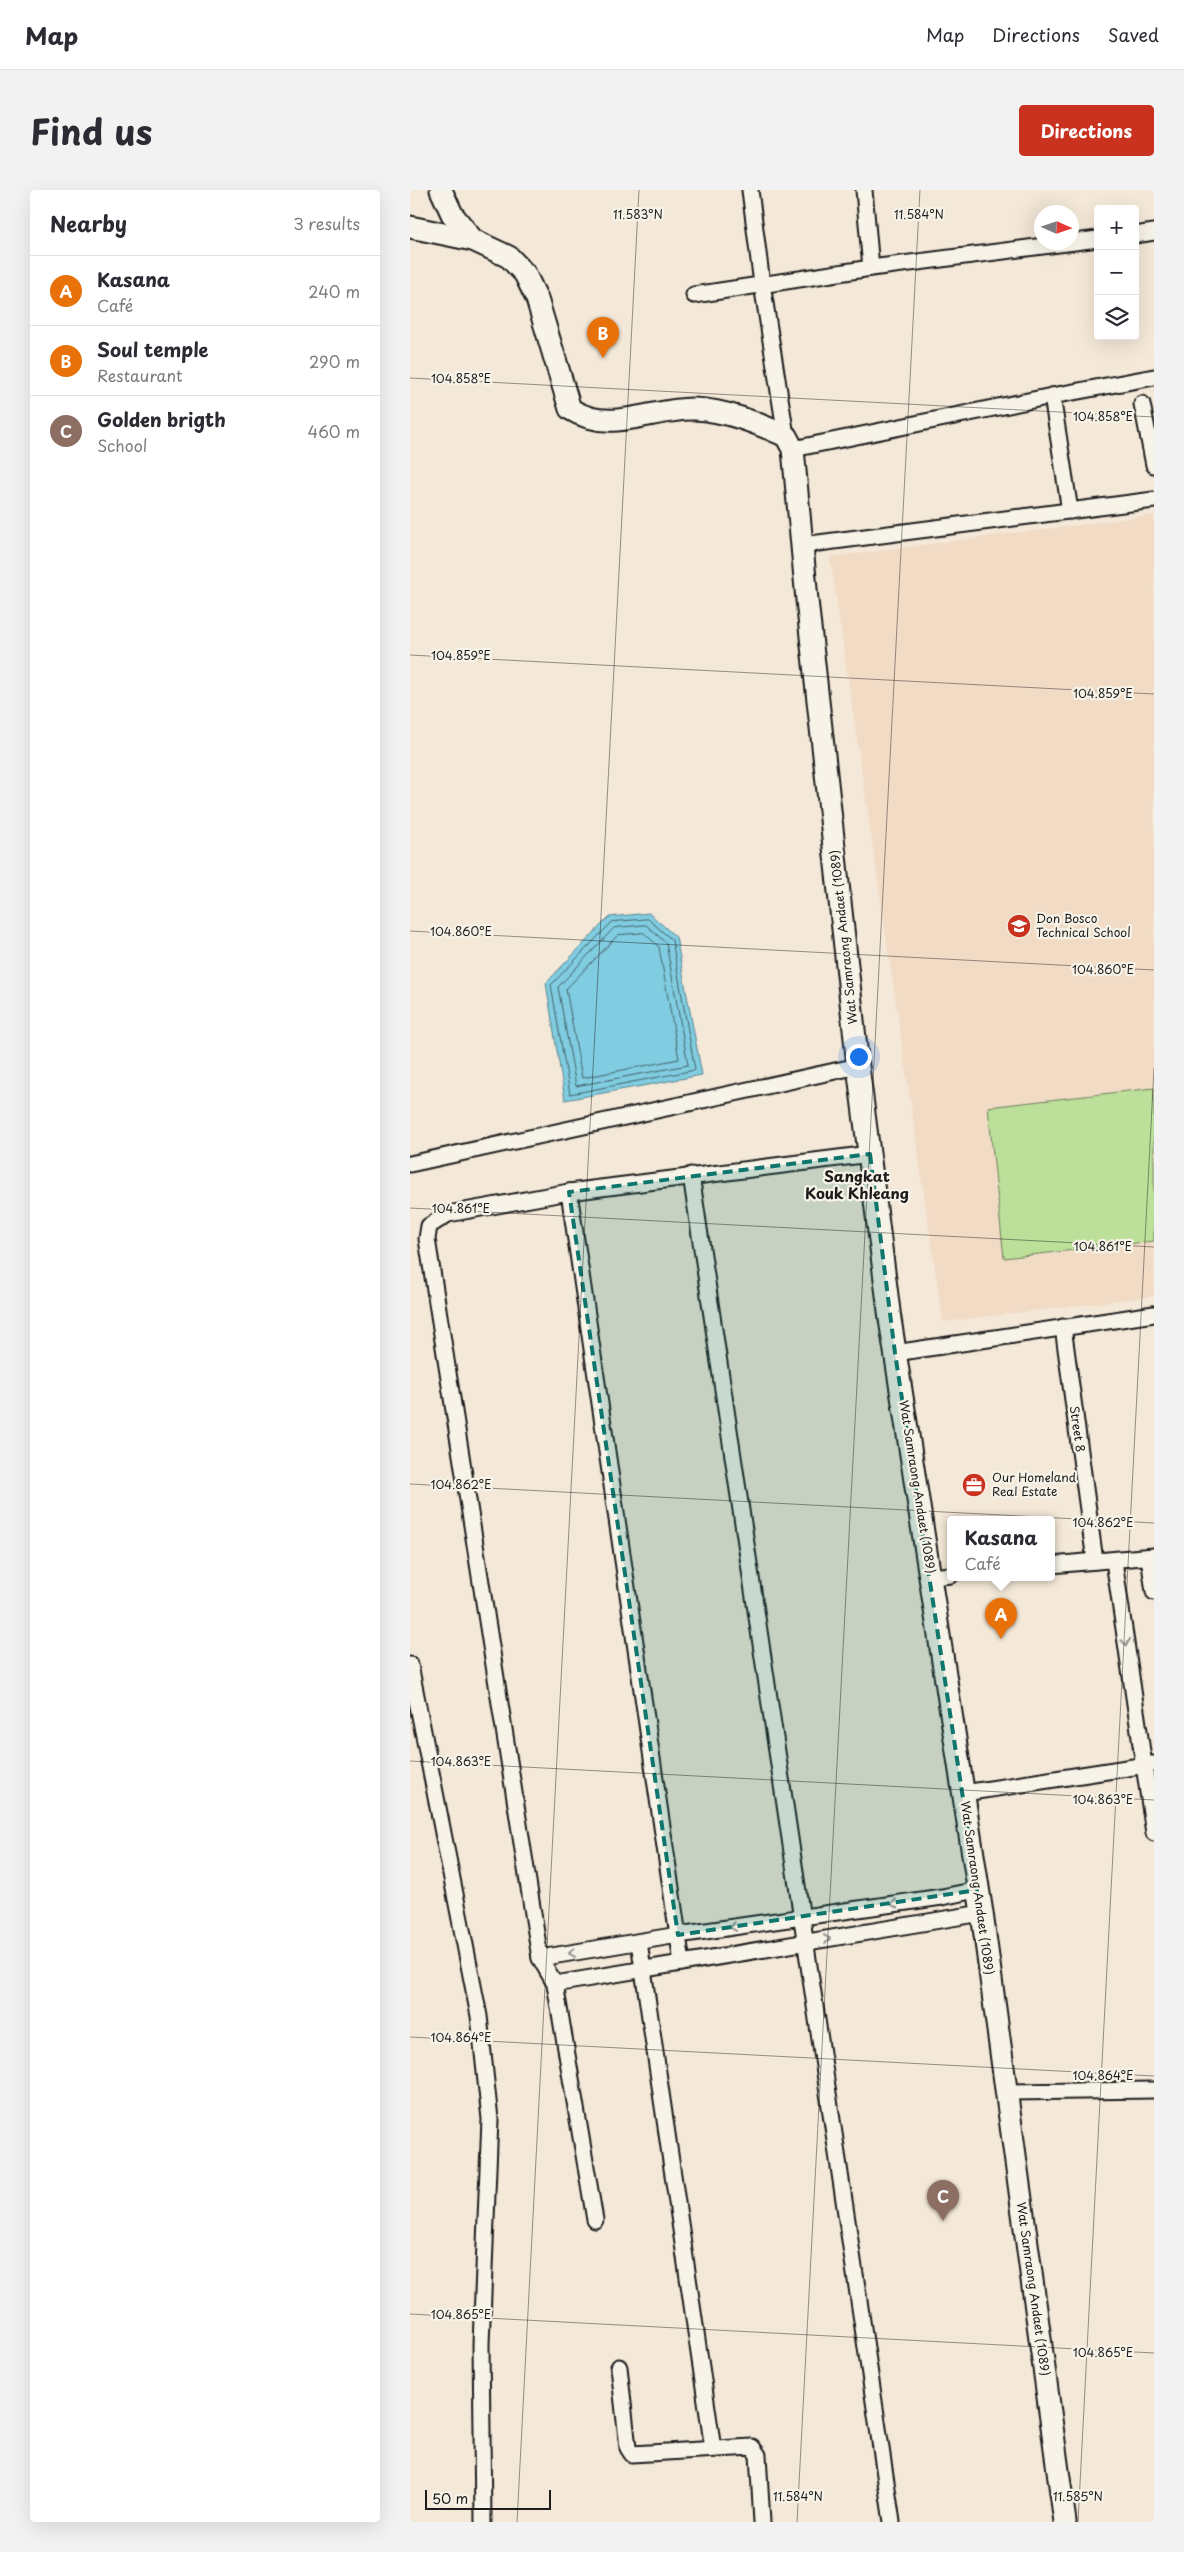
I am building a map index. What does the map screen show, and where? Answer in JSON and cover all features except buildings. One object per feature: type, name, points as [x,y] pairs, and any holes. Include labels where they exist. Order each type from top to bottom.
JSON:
[{"type":"main road","points":[[441,190],[452,214],[473,240]]},
{"type":"main road","points":[[410,227],[473,240],[509,257],[525,274],[537,299],[570,409],[577,414],[598,420],[620,420],[693,409],[730,415],[789,442]]},
{"type":"main road","name":"Wat Samraong Andaet (1089)","points":[[789,442],[803,545],[858,1066],[894,1353],[941,1576],[964,1793],[1065,2522]]},
{"type":"street","points":[[750,190],[762,284],[789,442],[1154,377]]},
{"type":"street","points":[[864,190],[872,268]]},
{"type":"street","points":[[1139,234],[1154,232]]},
{"type":"street","points":[[694,295],[872,268],[1094,240]]},
{"type":"street","points":[[1052,396],[1070,511]]},
{"type":"street","points":[[1142,404],[1154,465]]},
{"type":"street","points":[[803,545],[1154,500]]},
{"type":"street","points":[[410,1164],[858,1066]]},
{"type":"street","points":[[595,2220],[555,1984],[540,1958],[427,1239],[429,1226],[448,1214],[569,1192],[691,1175],[870,1154]]},
{"type":"street","points":[[691,1175],[892,2522]]},
{"type":"street","points":[[569,1192],[682,1963]]},
{"type":"street","points":[[894,1353],[1154,1314]]},
{"type":"street","name":"Street 8","points":[[1063,1327],[1095,1561]]},
{"type":"street","points":[[1055,1565],[1151,1557],[1154,1592]]},
{"type":"street","points":[[1114,1561],[1149,1765],[1154,1834]]},
{"type":"street","points":[[410,1665],[480,2016],[490,2119],[481,2344],[483,2522]]},
{"type":"street","points":[[964,1793],[1149,1765]]},
{"type":"street","points":[[540,1958],[678,1935],[942,1897],[977,1890]]},
{"type":"street","points":[[555,1984],[982,1913]]},
{"type":"street","points":[[639,1942],[713,2449]]},
{"type":"street","points":[[1006,2092],[1154,2090]]},
{"type":"street","points":[[619,2367],[628,2448],[632,2454],[752,2447],[758,2455],[762,2522]]},
{"type":"highlighted area","points":[[870,1154],[895,1353],[977,1890],[678,1935],[569,1192]]},
{"type":"shaded area","name":"Don Bosco Technical School","points":[[1154,515],[1154,1296],[943,1322],[830,557]]},
{"type":"green space","points":[[1154,1088],[1154,1241],[1004,1258],[988,1107]]},
{"type":"water","points":[[649,913],[676,937],[702,1075],[565,1100],[546,983],[609,917]]},
{"type":"place","name":"Soul temple","points":[[603,358]]},
{"type":"place","name":"Don Bosco Technical School","points":[[1019,926]]},
{"type":"place","name":"Our Homeland Real Estate","points":[[974,1485]]},
{"type":"place","name":"Kasana","points":[[1001,1639]]},
{"type":"place","name":"Golden brigth","points":[[943,2221]]},
{"type":"district","name":"Sangkat Kouk Khleang","points":[[857,1186]]}]
